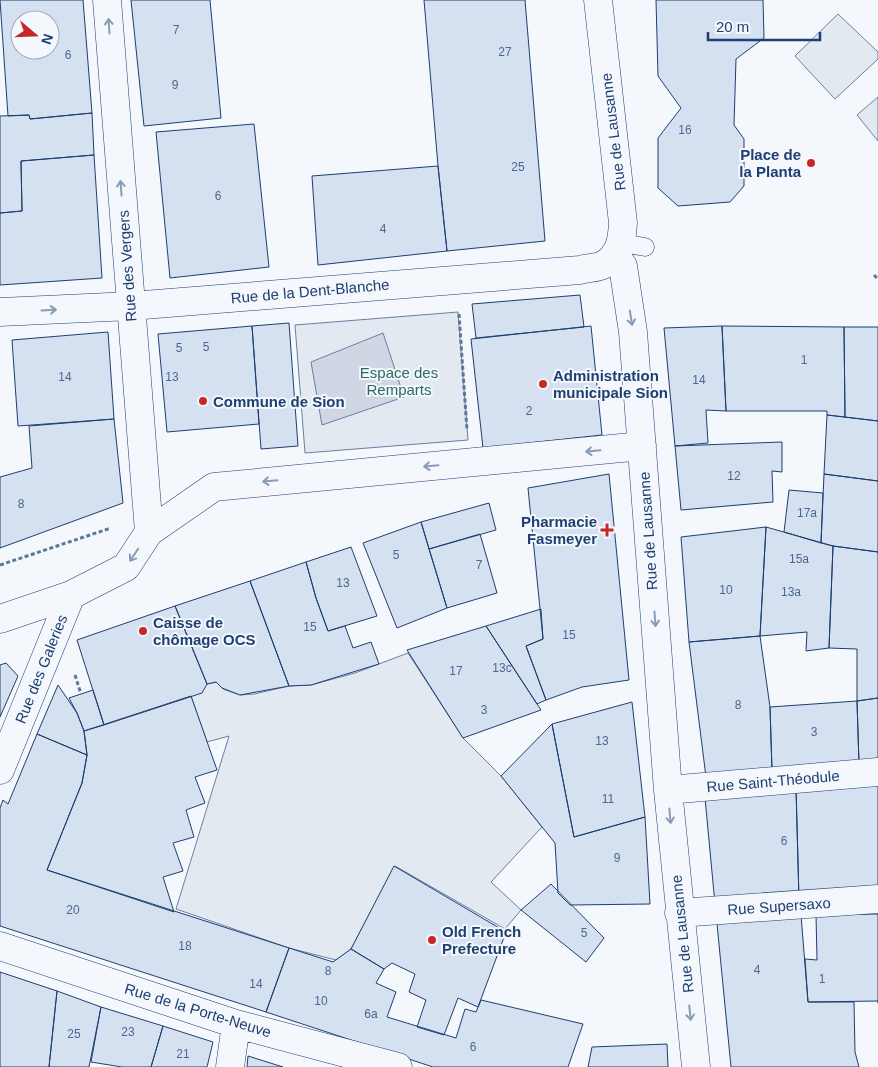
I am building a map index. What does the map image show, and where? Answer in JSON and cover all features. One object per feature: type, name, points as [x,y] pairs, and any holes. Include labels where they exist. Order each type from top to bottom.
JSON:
[{"type":"street","name":"Rue des Vergers","points":[[107,0],[149,532]]},
{"type":"street","name":"Rue de Lausanne","points":[[598,0],[627,248],[623,266],[637,284],[633,332],[668,790],[696,1067]]},
{"type":"street","name":"Rue de la Dent-Blanche","points":[[0,312],[131,306],[580,270],[603,265],[627,248]]},
{"type":"street","points":[[0,619],[71,595],[126,567],[149,532],[214,487],[642,446]]},
{"type":"street","name":"Rue des Galeries","points":[[0,770],[71,595]]},
{"type":"street","name":"Rue Saint-Théodule","points":[[668,790],[878,772]]},
{"type":"street","name":"Rue Supersaxo","points":[[679,913],[878,899]]},
{"type":"street","name":"Rue de la Porte-Neuve","points":[[0,946],[236,1024],[398,1067]]},
{"type":"street","points":[[230,1067],[236,1024]]},
{"type":"path","points":[[874,275],[878,279]]},
{"type":"path","points":[[458,312],[468,440]]},
{"type":"path","points":[[0,565],[116,527]]},
{"type":"green space","points":[[838,14],[878,52],[878,59],[835,99],[795,56]]},
{"type":"green space","points":[[878,97],[878,141],[857,115]]},
{"type":"green space","name":"Espace des Remparts","points":[[458,312],[468,440],[305,453],[295,325]]},
{"type":"green space","points":[[408,653],[463,738],[501,776],[542,827],[491,882],[521,910],[505,929],[395,866],[351,949],[336,960],[289,948],[176,909],[229,736],[207,742],[191,696],[207,684],[216,682],[223,689],[240,695],[254,694],[289,686],[311,685],[355,673]]},
{"type":"shaded area","points":[[383,333],[404,397],[322,425],[311,362]]},
{"type":"building","points":[[0,0],[83,0],[92,113],[30,119],[29,115],[8,116]]},
{"type":"building","points":[[131,0],[210,0],[221,118],[144,126]]},
{"type":"building","points":[[424,0],[525,0],[545,241],[447,251]]},
{"type":"building","points":[[656,0],[763,0],[764,38],[736,59],[734,125],[744,139],[744,186],[730,202],[678,206],[658,188],[658,138],[681,108],[658,76]]},
{"type":"building","points":[[92,113],[94,155],[21,161],[22,211],[0,213],[0,116],[29,115],[30,119]]},
{"type":"building","points":[[254,124],[269,267],[170,278],[156,132]]},
{"type":"building","points":[[94,155],[102,278],[0,285],[0,213],[22,211],[21,161]]},
{"type":"building","points":[[438,166],[447,251],[318,265],[312,176]]},
{"type":"building","points":[[580,295],[584,327],[476,338],[472,304]]},
{"type":"building","points":[[289,323],[298,446],[261,449],[252,326]]},
{"type":"building","points":[[252,326],[259,424],[167,432],[158,334]]},
{"type":"building","points":[[591,326],[602,435],[483,448],[471,339]]},
{"type":"building","points":[[722,326],[844,327],[845,417],[827,415],[827,411],[726,411]]},
{"type":"building","points":[[722,326],[726,411],[706,410],[708,443],[675,446],[664,328]]},
{"type":"building","points":[[844,327],[878,327],[878,421],[845,417]]},
{"type":"building","points":[[108,332],[114,419],[18,426],[12,340]]},
{"type":"building","points":[[827,415],[878,421],[878,481],[824,474]]},
{"type":"building","points":[[114,419],[123,503],[0,548],[0,477],[32,468],[29,426]]},
{"type":"building","points":[[782,442],[782,472],[772,471],[773,502],[681,510],[675,446]]},
{"type":"building","points":[[609,474],[629,680],[582,687],[546,700],[526,646],[543,639],[528,488]]},
{"type":"building","points":[[824,474],[878,481],[878,552],[821,543]]},
{"type":"building","points":[[789,490],[823,493],[821,543],[784,532]]},
{"type":"building","points":[[489,503],[496,530],[429,549],[421,522]]},
{"type":"building","points":[[421,522],[447,608],[397,628],[363,543]]},
{"type":"building","points":[[766,527],[760,636],[689,642],[681,537]]},
{"type":"building","points":[[766,527],[833,546],[829,648],[806,651],[807,632],[760,636]]},
{"type":"building","points":[[480,534],[497,593],[447,608],[429,549]]},
{"type":"building","points":[[833,546],[878,552],[878,698],[857,701],[857,649],[829,648]]},
{"type":"building","points":[[351,547],[377,616],[328,631],[306,562]]},
{"type":"building","points":[[306,562],[328,631],[345,626],[353,648],[371,642],[379,664],[311,685],[289,686],[250,581]]},
{"type":"building","points":[[250,581],[289,686],[240,695],[222,688],[216,682],[207,684],[175,606]]},
{"type":"building","points":[[175,606],[207,684],[202,693],[104,725],[77,640]]},
{"type":"building","points":[[541,609],[543,639],[526,646],[546,700],[537,704],[486,626]]},
{"type":"building","points":[[486,626],[541,710],[463,738],[407,650]]},
{"type":"building","points":[[760,636],[770,707],[772,771],[706,777],[689,642]]},
{"type":"building","points":[[6,663],[18,676],[0,717],[0,665]]},
{"type":"building","points":[[58,685],[77,713],[84,731],[87,755],[37,734]]},
{"type":"building","points":[[93,690],[104,725],[84,731],[69,698]]},
{"type":"building","points":[[191,696],[217,770],[195,777],[205,803],[186,810],[194,837],[173,843],[183,871],[163,877],[174,912],[47,870],[82,783],[87,755],[84,731]]},
{"type":"building","points":[[878,698],[878,762],[859,764],[857,701]]},
{"type":"building","points":[[857,701],[859,764],[772,771],[770,707]]},
{"type":"building","points":[[632,702],[645,817],[574,837],[552,724]]},
{"type":"building","points":[[552,724],[574,837],[645,817],[650,904],[570,905],[558,893],[555,843],[501,776]]},
{"type":"building","points":[[37,734],[87,755],[82,783],[47,870],[289,948],[266,1012],[0,926],[0,808],[3,800],[8,804]]},
{"type":"building","points":[[878,783],[878,889],[799,900],[796,788]]},
{"type":"building","points":[[796,788],[799,900],[715,904],[705,798]]},
{"type":"building","points":[[394,866],[506,932],[478,1007],[458,998],[444,1035],[417,1027],[426,1000],[409,992],[415,974],[392,963],[384,969],[351,949]]},
{"type":"building","points":[[551,884],[604,938],[586,962],[521,910]]},
{"type":"building","points":[[878,914],[878,1001],[808,1002],[805,959],[817,960],[816,915]]},
{"type":"building","points":[[801,915],[808,1002],[854,1002],[855,1052],[859,1067],[731,1067],[717,924]]},
{"type":"building","points":[[289,948],[333,962],[351,949],[384,969],[376,983],[396,992],[387,1017],[456,1038],[465,1009],[476,1012],[481,1000],[583,1024],[568,1067],[433,1067],[266,1012]]},
{"type":"building","points":[[0,972],[57,991],[49,1067],[0,1067]]},
{"type":"building","points":[[57,991],[101,1007],[89,1067],[49,1067]]},
{"type":"building","points":[[101,1007],[163,1026],[151,1067],[122,1067],[91,1062]]},
{"type":"building","points":[[163,1026],[213,1042],[207,1067],[151,1067]]},
{"type":"building","points":[[667,1044],[668,1067],[588,1067],[592,1047]]},
{"type":"building","points":[[248,1056],[283,1067],[247,1067]]},
{"type":"place","name":"Place de la Planta","points":[[811,163]]},
{"type":"place","name":"Administration municipale Sion","points":[[543,384]]},
{"type":"place","name":"Commune de Sion","points":[[203,401]]},
{"type":"place","name":"Pharmacie Fasmeyer","points":[[607,530]]},
{"type":"place","name":"Caisse de chômage OCS","points":[[143,631]]},
{"type":"place","name":"Old French Prefecture","points":[[432,940]]}]
